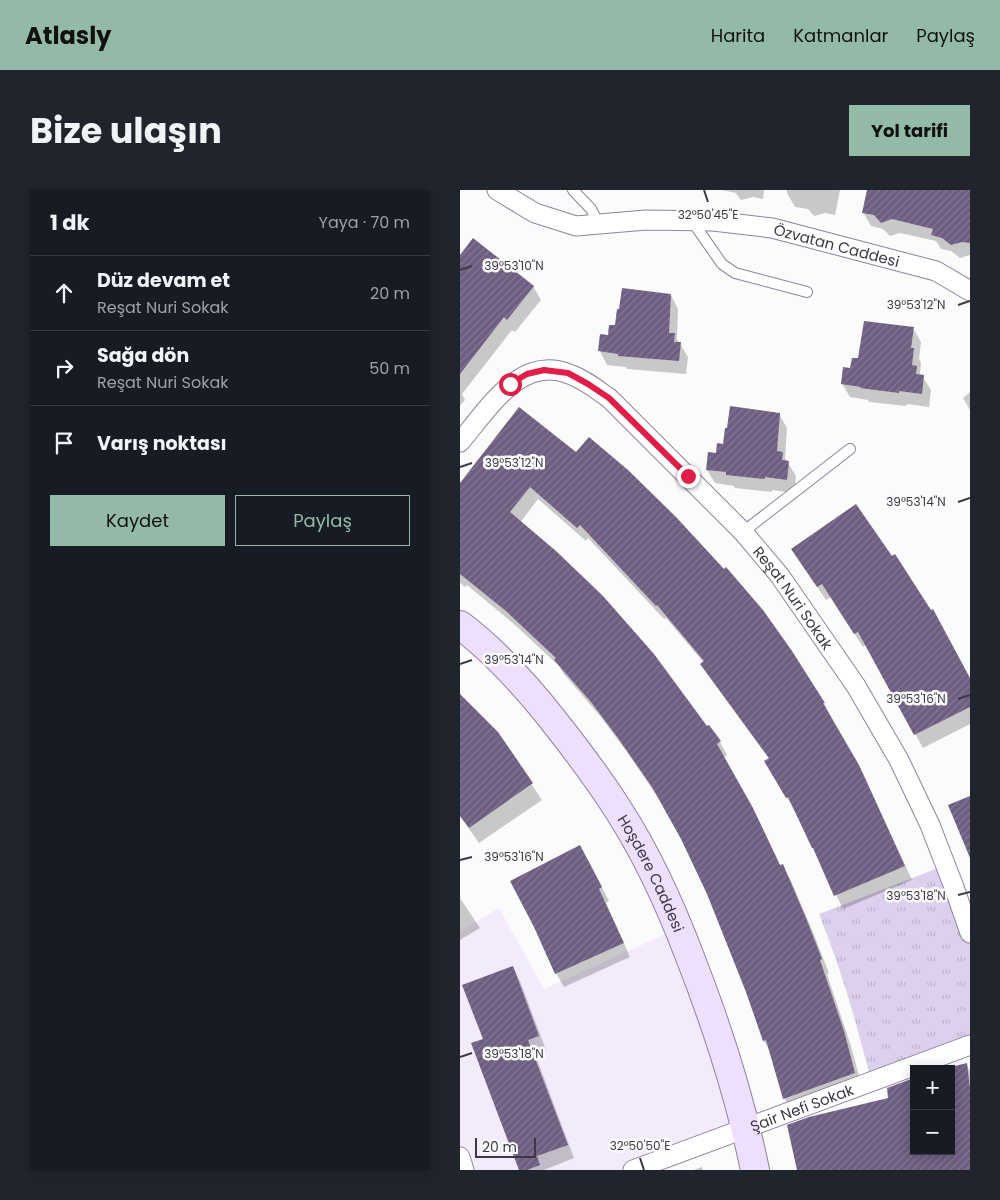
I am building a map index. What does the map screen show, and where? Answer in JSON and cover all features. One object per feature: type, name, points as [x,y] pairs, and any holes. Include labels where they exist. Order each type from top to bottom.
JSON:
[{"type":"main road","name":"Hoşdere Caddesi","points":[[460,625],[477,638],[536,698],[580,753],[620,812],[649,864],[682,937],[709,1004],[746,1128],[755,1170]]},
{"type":"street","name":"Özvatan Caddesi","points":[[497,190],[534,213],[576,226],[646,220],[713,221],[772,228],[936,271],[970,291]]},
{"type":"street","name":"Reşat Nuri Sokak","points":[[460,442],[510,384],[527,374],[544,370],[568,373],[609,398],[743,532],[780,576],[856,686],[899,760],[930,825],[970,933]]},
{"type":"street","name":"Şair Nefi Sokak","points":[[632,1170],[970,1045]]},
{"type":"street","points":[[460,1157],[464,1170]]},
{"type":"lane","points":[[573,190],[591,209],[598,224]]},
{"type":"lane","points":[[692,221],[722,264],[735,273],[807,292]]},
{"type":"lane","points":[[743,532],[850,449]]},
{"type":"shaded area","points":[[499,908],[544,989],[679,928],[746,1128],[633,1170],[464,1170],[460,1157],[460,931]]},
{"type":"green space","points":[[946,865],[970,933],[970,1045],[915,1065],[910,1065],[910,1067],[871,1081],[848,997],[819,914]]},
{"type":"building","points":[[867,190],[970,190],[970,243],[962,242],[951,245],[942,238],[931,235],[933,229],[892,219],[881,223],[874,215],[862,213]]},
{"type":"building","points":[[473,238],[534,286],[507,320],[504,317],[460,374],[460,255]]},
{"type":"building","points":[[622,288],[671,294],[669,333],[675,333],[674,342],[681,342],[679,361],[618,356],[618,354],[598,351],[600,334],[608,335],[609,325],[615,325]]},
{"type":"building","points":[[864,321],[914,327],[911,348],[914,348],[912,365],[917,366],[916,374],[924,375],[922,394],[899,391],[899,393],[841,384],[843,367],[850,368],[852,358],[858,358]]},
{"type":"building","points":[[730,406],[780,413],[777,451],[783,452],[782,460],[789,461],[787,480],[726,475],[726,472],[706,470],[708,452],[716,453],[717,443],[723,444]]},
{"type":"building","points":[[519,407],[576,452],[589,437],[628,470],[676,517],[724,569],[726,567],[763,610],[792,651],[825,703],[823,703],[859,765],[905,866],[834,896],[788,797],[786,798],[764,761],[769,758],[700,664],[704,661],[657,605],[580,525],[577,528],[530,487],[510,512],[556,551],[603,596],[654,654],[707,726],[709,725],[721,741],[717,744],[753,808],[780,865],[783,864],[806,918],[822,959],[820,960],[844,1031],[855,1073],[783,1099],[766,1040],[763,1041],[746,992],[707,894],[681,839],[652,787],[591,702],[554,660],[556,658],[506,611],[460,574],[460,483]]},
{"type":"building","points":[[856,504],[892,556],[895,554],[931,610],[933,609],[970,678],[970,707],[914,735],[858,632],[854,634],[822,584],[817,587],[791,549]]},
{"type":"building","points":[[460,694],[498,732],[533,783],[469,828],[460,816]]},
{"type":"building","points":[[970,796],[970,858],[948,805]]},
{"type":"building","points":[[580,845],[602,887],[599,889],[624,943],[555,974],[534,927],[510,881]]},
{"type":"building","points":[[513,966],[539,1036],[528,1040],[568,1145],[537,1156],[540,1165],[527,1170],[519,1170],[471,1043],[483,1039],[462,985]]},
{"type":"building","points":[[967,1063],[970,1089],[970,1170],[797,1170],[787,1125],[809,1117],[888,1098],[887,1088],[910,1079],[910,1155],[955,1155],[955,1066]]},
{"type":"route","points":[[510,384],[527,374],[544,370],[568,373],[609,398],[688,476]]}]
